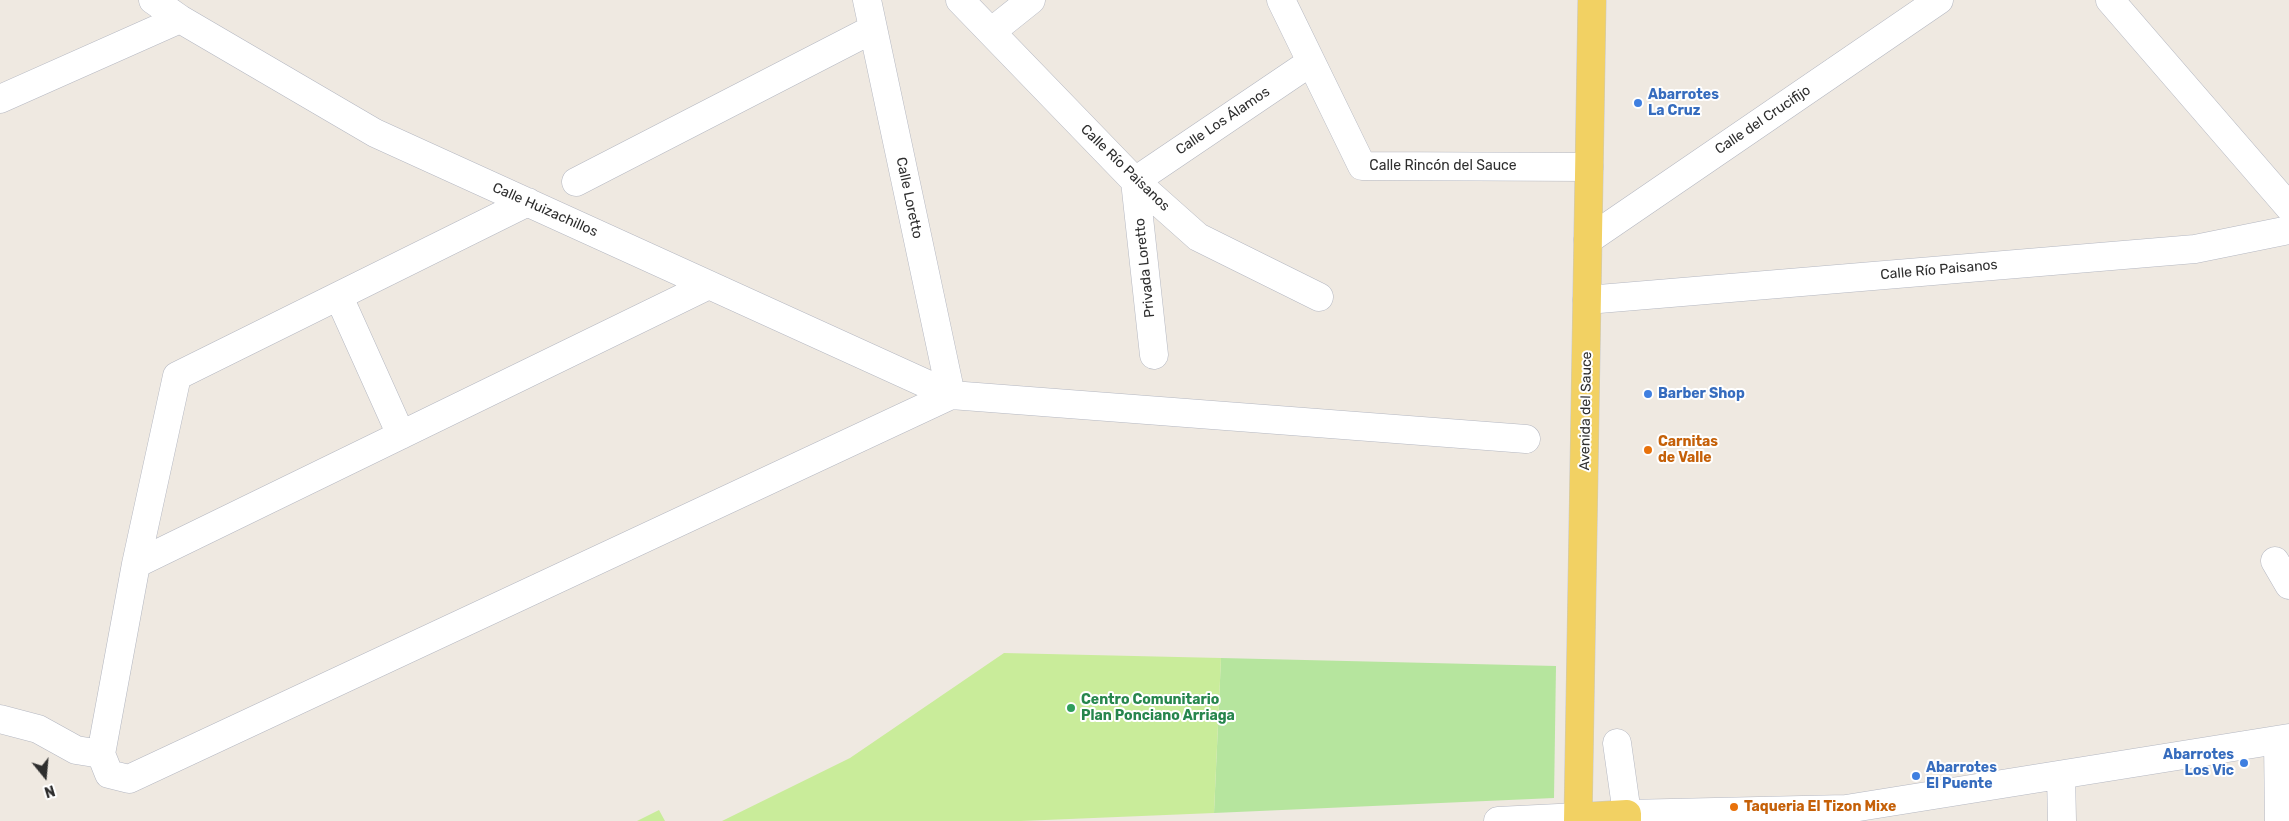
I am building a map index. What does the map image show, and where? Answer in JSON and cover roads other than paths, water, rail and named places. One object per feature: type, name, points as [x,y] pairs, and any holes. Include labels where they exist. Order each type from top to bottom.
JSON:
[{"type":"main road","name":"Avenida del Sauce","points":[[1578,819],[1592,0]]},
{"type":"main road","points":[[1578,819],[1627,817]]},
{"type":"street","name":"Calle Huizachillos","points":[[153,0],[180,19],[375,133],[951,395]]},
{"type":"street","name":"Calle Loretto","points":[[867,0],[951,395]]},
{"type":"street","name":"Calle Río Paisanos","points":[[960,0],[1136,181],[1198,237],[1319,297]]},
{"type":"street","points":[[991,32],[1031,0]]},
{"type":"street","name":"Calle Rincón del Sauce","points":[[1281,0],[1362,166],[1589,166]]},
{"type":"street","name":"Calle del Crucifijo","points":[[1588,240],[1938,0]]},
{"type":"street","points":[[2110,0],[2289,207]]},
{"type":"street","points":[[0,99],[180,19]]},
{"type":"street","points":[[576,182],[873,29]]},
{"type":"street","name":"Calle Los Álamos","points":[[1136,181],[1311,62]]},
{"type":"street","name":"Privada Loretto","points":[[1136,181],[1154,356]]},
{"type":"street","points":[[528,202],[177,376],[136,564],[101,754],[108,774],[129,779],[951,395],[1526,440]]},
{"type":"street","name":"Calle Río Paisanos","points":[[1587,300],[2195,249],[2289,230]]},
{"type":"street","points":[[136,564],[709,285]]},
{"type":"street","points":[[339,296],[402,435]]},
{"type":"street","points":[[2275,561],[2289,585]]},
{"type":"street","points":[[0,719],[38,729],[76,750],[101,754]]},
{"type":"street","points":[[1617,743],[1627,817],[1846,815],[2061,774],[2284,739],[2279,821]]},
{"type":"street","points":[[2061,774],[2062,821]]},
{"type":"street","points":[[1498,821],[1578,819]]},
{"type":"place","name":"Abarrotes La Cruz","points":[[1638,103]]},
{"type":"place","name":"Barber Shop","points":[[1648,394]]},
{"type":"place","name":"Carnitas de Valle","points":[[1648,450]]},
{"type":"place","name":"Centro Comunitario Plan Ponciano Arriaga","points":[[1071,708]]},
{"type":"place","name":"Abarrotes Los Vic","points":[[2244,763]]},
{"type":"place","name":"Abarrotes El Puente","points":[[1916,776]]},
{"type":"place","name":"Taqueria El Tizon Mixe","points":[[1734,807]]}]
